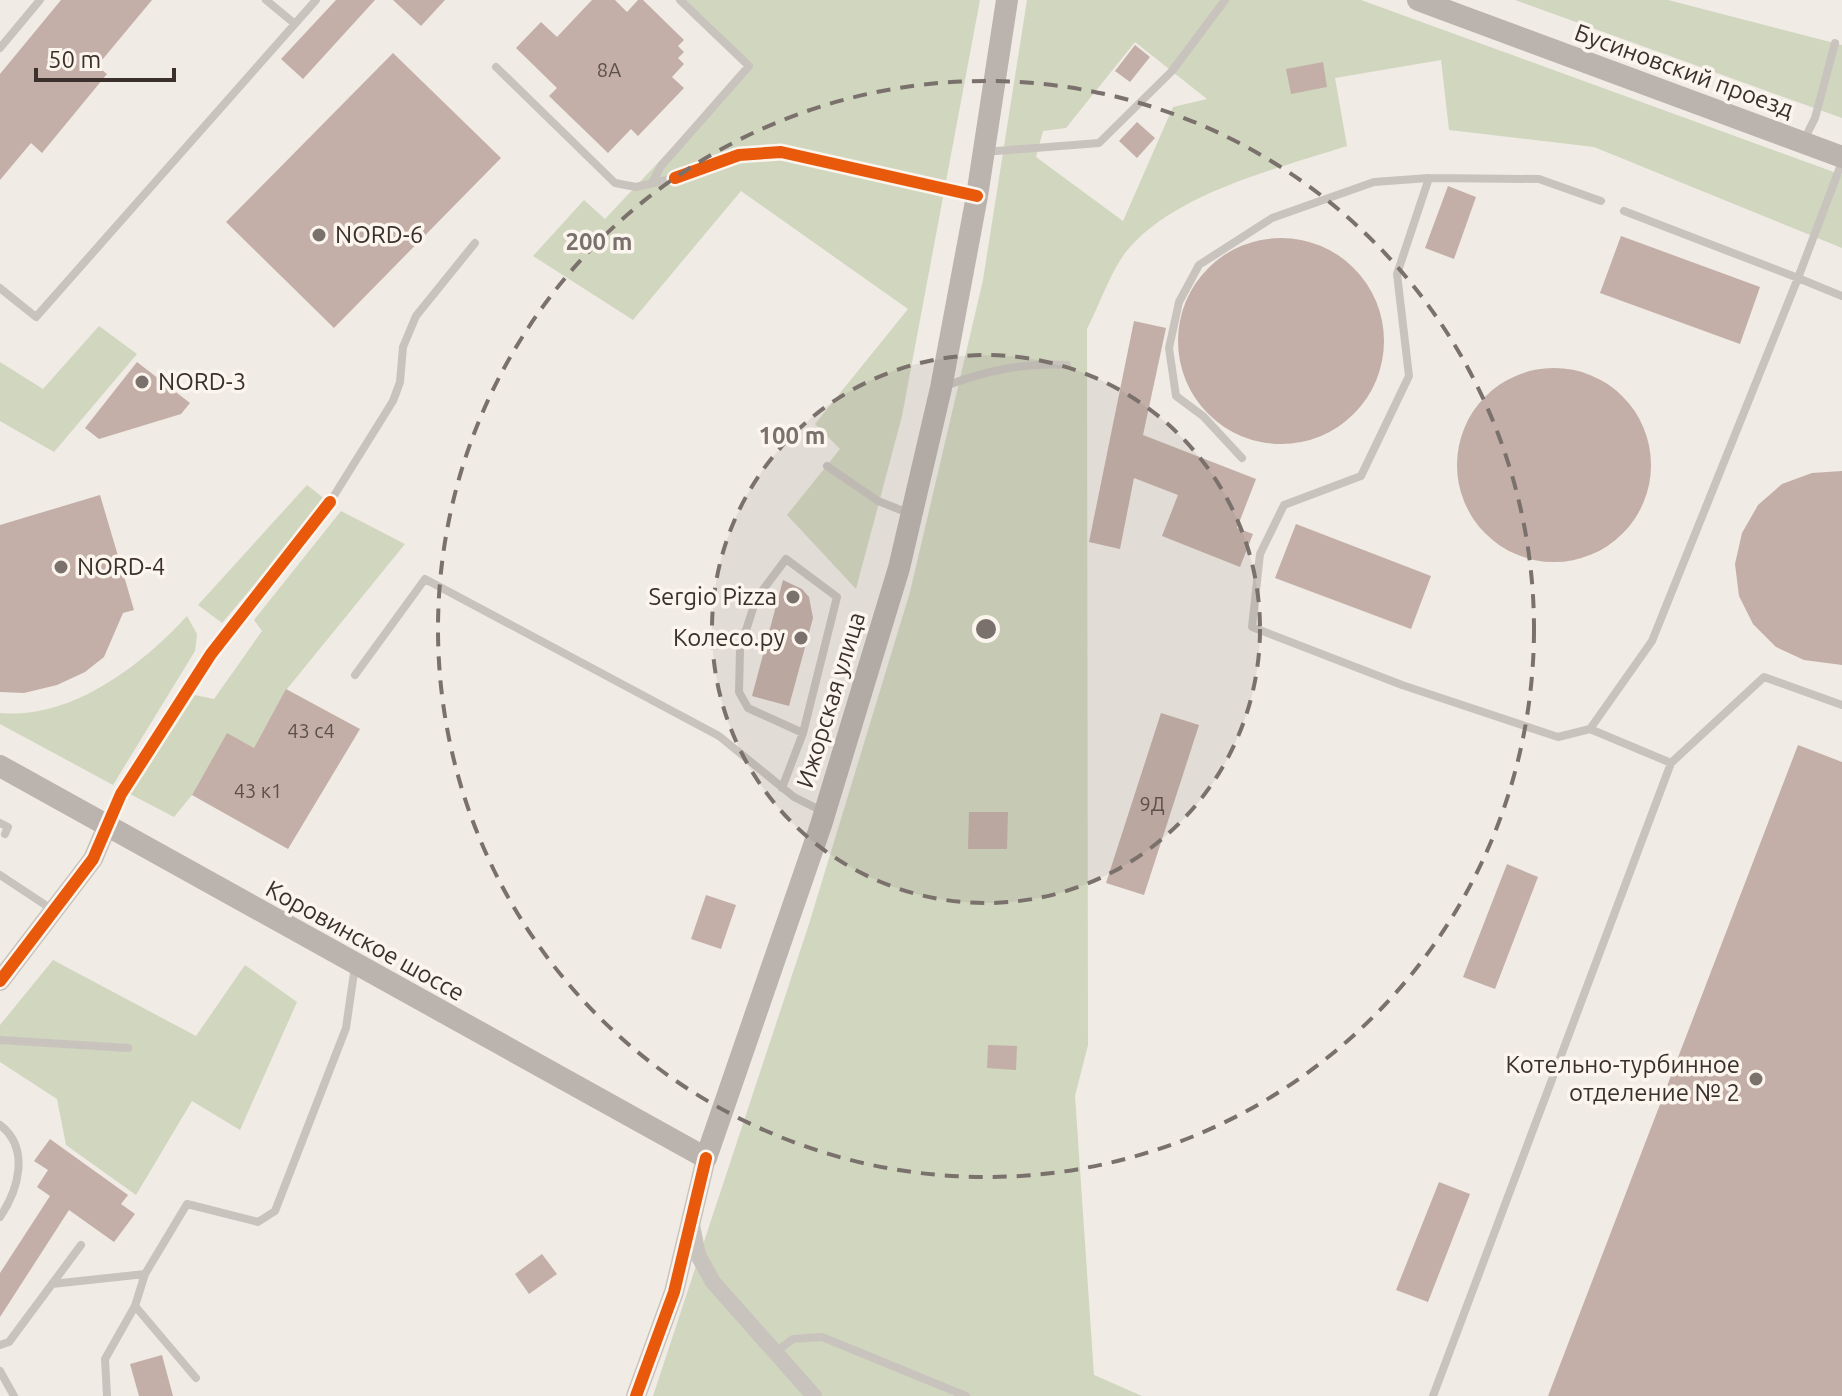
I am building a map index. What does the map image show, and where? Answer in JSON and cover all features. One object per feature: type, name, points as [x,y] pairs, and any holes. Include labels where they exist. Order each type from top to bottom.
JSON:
[{"type":"main road","name":"Ижорская улица","points":[[706,1158],[824,813],[899,568],[941,388],[977,196],[1007,0]]},
{"type":"main road","name":"Бусиновский проезд","points":[[1418,0],[1452,7],[1842,160]]},
{"type":"main road","name":"Коровинское шоссе","points":[[0,766],[706,1158]]},
{"type":"street","points":[[675,178],[739,155],[781,152],[977,196]]},
{"type":"street","points":[[0,981],[93,859],[121,794],[211,654],[330,502]]},
{"type":"street","name":"Ижорская улица","points":[[636,1396],[674,1292],[706,1158]]},
{"type":"street","points":[[692,1225],[698,1255],[713,1282],[814,1396]]},
{"type":"lane","points":[[0,48],[40,0]]},
{"type":"lane","points":[[266,0],[295,24]]},
{"type":"lane","points":[[0,288],[36,317],[316,0]]},
{"type":"lane","points":[[652,183],[661,166],[749,66],[680,0]]},
{"type":"lane","points":[[984,152],[1099,143],[1172,71],[1225,0]]},
{"type":"lane","points":[[1802,142],[1815,118],[1835,43]]},
{"type":"lane","points":[[496,67],[615,183],[630,187],[675,178]]},
{"type":"lane","points":[[1590,729],[1652,641],[1798,278],[1842,160]]},
{"type":"lane","points":[[1429,178],[1397,274],[1409,376],[1361,476],[1284,505],[1260,554],[1252,627],[1402,685],[1558,737],[1590,729],[1671,763]]},
{"type":"lane","points":[[1242,458],[1203,416],[1176,396],[1169,348],[1179,302],[1199,265],[1272,218],[1374,182],[1429,178],[1539,179],[1601,201]]},
{"type":"lane","points":[[1624,211],[1842,296]]},
{"type":"lane","points":[[330,502],[393,401],[400,382],[403,347],[416,316],[475,243]]},
{"type":"lane","points":[[941,388],[979,373],[1033,363],[1067,365]]},
{"type":"lane","points":[[827,466],[878,501],[911,514]]},
{"type":"lane","points":[[782,788],[803,733],[837,597],[786,559],[756,599],[740,649],[739,692],[748,708],[803,733]]},
{"type":"lane","points":[[355,675],[425,579],[719,736],[782,788],[824,813]]},
{"type":"lane","points":[[1433,1396],[1671,763],[1764,677],[1842,705]]},
{"type":"lane","points":[[0,823],[8,827],[5,834]]},
{"type":"lane","points":[[0,875],[54,910]]},
{"type":"lane","points":[[107,1396],[105,1359],[135,1306],[145,1274],[187,1204],[258,1222],[275,1211],[346,1028],[355,965]]},
{"type":"lane","points":[[0,1040],[128,1048]]},
{"type":"lane","points":[[0,1125],[12,1135],[20,1154],[12,1194],[0,1217]]},
{"type":"lane","points":[[0,1345],[9,1342],[81,1245]]},
{"type":"lane","points":[[52,1284],[145,1274]]},
{"type":"lane","points":[[135,1306],[196,1378]]},
{"type":"lane","points":[[777,1351],[793,1339],[822,1337],[966,1396]]},
{"type":"lane","points":[[0,1371],[14,1396]]},
{"type":"green space","points":[[680,0],[980,0],[902,416],[856,589],[787,515],[840,449],[815,424],[908,309],[741,191],[633,320],[533,256],[584,200],[605,219],[749,66]]},
{"type":"green space","points":[[1027,0],[1361,0],[1842,175],[1842,248],[1594,147],[1449,130],[1441,60],[1335,78],[1347,146],[1261,173],[1202,197],[1175,211],[1130,247],[1112,275],[1087,329],[1088,1045],[1075,1096],[1094,1375],[1142,1396],[653,1396],[809,924],[910,592],[983,280]],"holes":[[[1135,42],[1207,99],[1173,107],[1123,221],[1036,157],[1043,131],[1066,128]]]},
{"type":"green space","points":[[1515,0],[1668,0],[1842,45],[1842,118]]},
{"type":"green space","points":[[99,326],[137,354],[54,452],[0,421],[0,362],[43,389]]},
{"type":"green space","points":[[307,485],[326,500],[222,623],[198,605]]},
{"type":"green space","points":[[341,511],[405,544],[287,689],[254,748],[227,734],[192,795],[174,817],[130,794],[195,695],[214,699],[262,631],[254,620]]},
{"type":"green space","points":[[187,616],[197,634],[195,651],[113,785],[0,724],[0,713],[27,713],[53,708],[103,686],[149,653]]},
{"type":"green space","points":[[53,960],[196,1036],[245,965],[297,1002],[240,1130],[192,1101],[136,1195],[66,1145],[57,1099],[0,1062],[0,1025]]},
{"type":"building","points":[[61,0],[152,0],[97,66],[107,74],[42,153],[31,143],[0,180],[0,74]]},
{"type":"building","points":[[336,0],[375,0],[303,79],[281,59]]},
{"type":"building","points":[[393,0],[445,0],[421,26]]},
{"type":"building","points":[[592,0],[615,0],[627,12],[638,0],[643,0],[684,40],[678,46],[684,52],[678,58],[684,64],[672,77],[684,88],[638,136],[631,129],[608,153],[549,96],[557,88],[516,48],[541,22],[557,37]]},
{"type":"building","points":[[1135,45],[1150,57],[1130,82],[1115,71]]},
{"type":"building","points":[[393,53],[501,158],[334,328],[226,222]]},
{"type":"building","points":[[1323,62],[1327,87],[1291,94],[1286,69]]},
{"type":"building","points":[[1137,122],[1155,138],[1137,158],[1119,141]]},
{"type":"building","points":[[1448,186],[1476,197],[1454,259],[1425,248]]},
{"type":"building","points":[[1621,236],[1760,287],[1740,344],[1600,293]]},
{"type":"building","points":[[1281,238],[1321,245],[1354,268],[1377,301],[1384,341],[1377,381],[1354,414],[1321,437],[1281,444],[1241,437],[1208,414],[1185,381],[1178,341],[1185,301],[1208,268],[1241,245]]},
{"type":"building","points":[[1134,321],[1166,328],[1143,435],[1256,479],[1237,528],[1253,534],[1240,567],[1162,536],[1178,495],[1134,478],[1120,549],[1089,542]]},
{"type":"building","name":"NORD-3","points":[[137,362],[190,403],[181,414],[99,439],[85,428]]},
{"type":"building","points":[[1554,368],[1591,376],[1622,397],[1643,428],[1651,465],[1643,502],[1622,533],[1591,554],[1554,562],[1517,554],[1486,533],[1465,502],[1457,465],[1465,428],[1486,397],[1517,376]]},
{"type":"building","points":[[1842,471],[1842,665],[1804,660],[1776,647],[1753,624],[1739,596],[1735,564],[1742,533],[1758,505],[1782,484],[1812,473]]},
{"type":"building","name":"NORD-4","points":[[100,495],[134,610],[123,613],[104,657],[85,672],[57,685],[24,693],[0,692],[0,525]]},
{"type":"building","points":[[1296,524],[1431,576],[1411,629],[1275,578]]},
{"type":"building","points":[[783,580],[802,589],[809,597],[813,618],[789,706],[752,696]]},
{"type":"building","points":[[286,689],[360,729],[288,849],[192,795],[227,733],[254,748]]},
{"type":"building","points":[[1161,713],[1199,725],[1144,895],[1106,883]]},
{"type":"building","name":"Котельно-турбинное отделение № 2","points":[[1798,745],[1842,762],[1842,1396],[1548,1396]]},
{"type":"building","points":[[969,812],[1008,812],[1007,849],[968,849]]},
{"type":"building","points":[[1507,864],[1538,877],[1495,989],[1463,977]]},
{"type":"building","points":[[706,895],[736,905],[721,949],[691,939]]},
{"type":"building","points":[[988,1045],[1017,1046],[1016,1070],[987,1068]]},
{"type":"building","points":[[50,1139],[128,1195],[121,1204],[135,1214],[114,1242],[69,1210],[0,1317],[0,1273],[50,1196],[37,1187],[48,1170],[34,1161]]},
{"type":"building","points":[[1439,1182],[1470,1194],[1428,1302],[1396,1290]]},
{"type":"building","points":[[542,1254],[557,1274],[529,1294],[515,1274]]},
{"type":"building","points":[[162,1355],[173,1396],[139,1396],[130,1364]]},
{"type":"cycle path","points":[[675,178],[739,155],[781,152],[977,196]]},
{"type":"cycle path","points":[[0,981],[93,859],[121,794],[211,654],[330,502]]},
{"type":"cycle path","points":[[636,1396],[674,1292],[706,1158]]},
{"type":"place","name":"NORD-6","points":[[319,235]]},
{"type":"place","name":"NORD-3","points":[[142,382]]},
{"type":"place","name":"NORD-4","points":[[61,567]]},
{"type":"place","name":"Sergio Pizza","points":[[793,597]]},
{"type":"place","name":"Колесо.ру","points":[[801,638]]},
{"type":"place","name":"Котельно-турбинное отделение № 2","points":[[1756,1079]]}]
